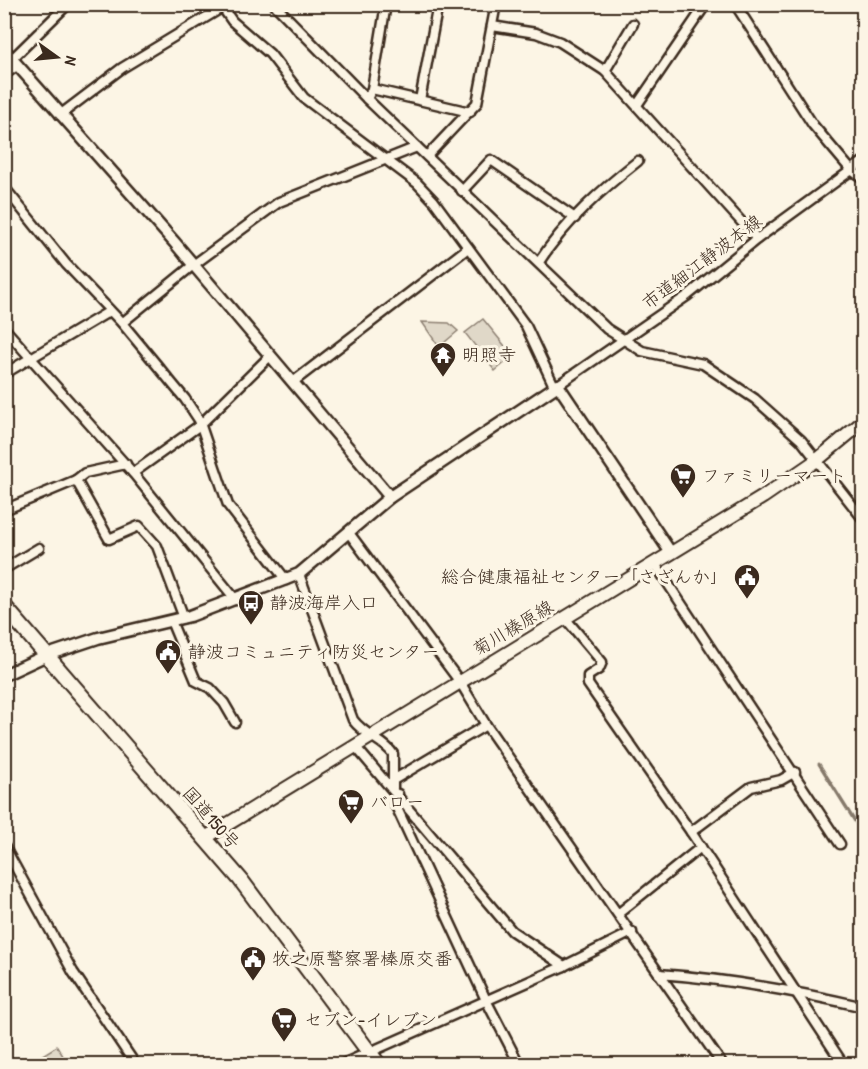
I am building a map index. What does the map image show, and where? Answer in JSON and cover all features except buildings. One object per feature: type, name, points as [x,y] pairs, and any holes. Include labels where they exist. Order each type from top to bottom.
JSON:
[{"type":"highway","name":"国道150号","points":[[4,606],[260,903],[374,1058]]},
{"type":"main road","name":"菊川榛原線","points":[[205,838],[763,497],[817,460],[864,422]]},
{"type":"street","points":[[4,75],[11,58],[68,4]]},
{"type":"street","points":[[274,4],[367,99],[607,329],[623,342],[642,351],[703,364],[764,406],[801,440],[864,520]]},
{"type":"street","points":[[367,99],[372,89],[386,4]]},
{"type":"street","points":[[420,100],[438,4]]},
{"type":"street","points":[[427,156],[456,122],[470,112],[477,103],[496,4]]},
{"type":"street","points":[[637,105],[706,4]]},
{"type":"street","points":[[735,4],[813,125],[851,170],[864,179]]},
{"type":"street","points":[[60,115],[122,68],[226,6],[232,21],[270,54],[304,98],[417,183],[526,326],[557,386],[671,554]]},
{"type":"street","points":[[605,71],[633,24]]},
{"type":"street","points":[[492,26],[536,33],[560,42],[605,71],[757,239]]},
{"type":"street","points":[[11,58],[126,187],[390,497]]},
{"type":"street","points":[[372,89],[470,112]]},
{"type":"street","points":[[122,323],[192,266],[279,202],[417,147]]},
{"type":"street","points":[[462,191],[491,160],[575,218]]},
{"type":"street","points":[[539,262],[556,237],[611,183],[638,161]]},
{"type":"street","name":"市道細江静波本線","points":[[557,386],[687,296],[757,239],[864,162]]},
{"type":"street","points":[[4,187],[66,264],[122,323],[185,399],[200,425],[228,505],[286,580]]},
{"type":"street","points":[[293,382],[468,248]]},
{"type":"street","points":[[4,374],[110,311]]},
{"type":"street","points":[[4,328],[126,464],[236,600]]},
{"type":"street","points":[[133,473],[200,425],[270,356]]},
{"type":"street","points":[[4,675],[47,655],[98,638],[184,618],[299,574],[390,497],[557,386]]},
{"type":"street","points":[[4,510],[76,480],[85,473],[126,464]]},
{"type":"street","points":[[76,480],[109,539],[139,526],[157,546],[184,618]]},
{"type":"street","points":[[349,533],[460,682],[486,725],[619,913],[722,1065]]},
{"type":"street","points":[[4,570],[39,548]]},
{"type":"street","points":[[655,564],[795,772],[840,844]]},
{"type":"street","points":[[299,574],[353,720],[370,737],[386,746],[393,754],[395,804],[486,1000],[519,1065]]},
{"type":"street","points":[[565,618],[602,662],[599,669],[588,676],[588,684],[691,832],[843,1065]]},
{"type":"street","points":[[171,621],[196,681],[210,688],[224,703],[235,722]]},
{"type":"street","points":[[395,787],[486,725]]},
{"type":"street","points":[[355,746],[395,787],[512,931],[564,966]]},
{"type":"street","points":[[691,832],[751,787],[782,780],[795,772]]},
{"type":"street","points":[[4,846],[73,972],[135,1065]]},
{"type":"street","points":[[619,913],[701,848]]},
{"type":"street","points":[[343,1065],[374,1058],[486,1000],[564,966],[632,932]]},
{"type":"street","points":[[659,974],[723,979],[794,990],[864,1007]]},
{"type":"shaded area","points":[[483,319],[513,356],[495,371],[465,333]]},
{"type":"shaded area","points":[[422,322],[449,323],[458,331],[439,347]]},
{"type":"shaded area","points":[[57,1046],[68,1064],[28,1064]]},
{"type":"waterway","points":[[819,764],[864,836]]},
{"type":"place","name":"明照寺","points":[[443,378]]},
{"type":"place","name":"ファミリーマート","points":[[683,499]]},
{"type":"place","name":"総合健康福祉センター「さざんか」","points":[[747,600]]},
{"type":"place","name":"静波海岸入口","points":[[251,626]]},
{"type":"place","name":"静波コミュニティ防災センター","points":[[168,675]]},
{"type":"place","name":"バロー","points":[[351,825]]},
{"type":"place","name":"牧之原警察署榛原交番","points":[[253,982]]},
{"type":"place","name":"セブン-イレブン","points":[[284,1043]]}]
